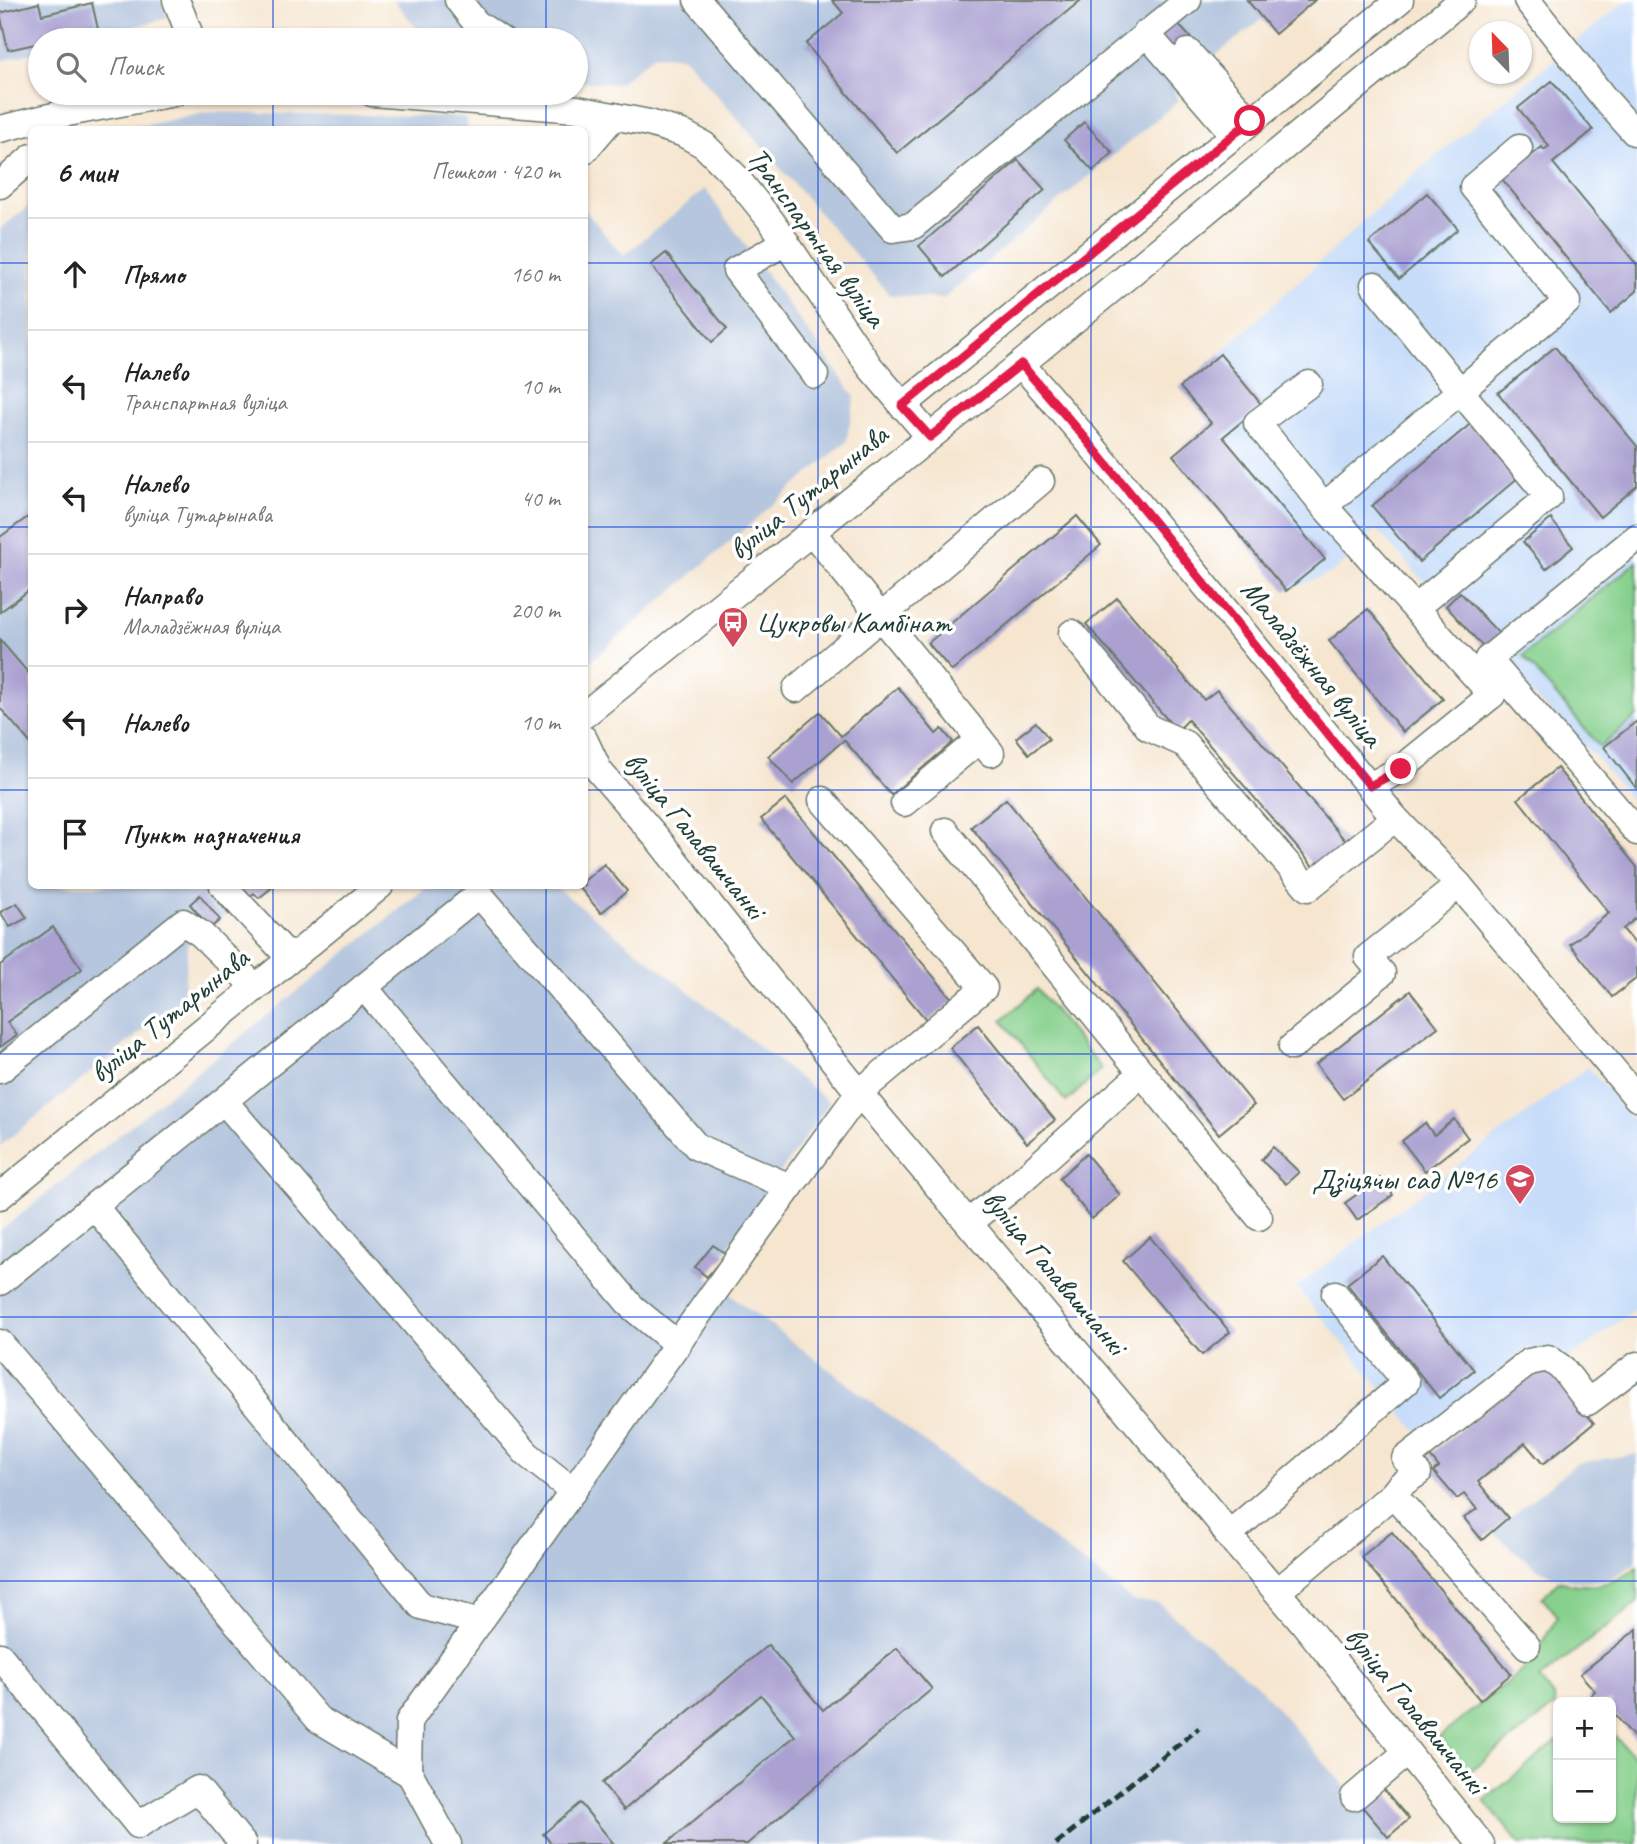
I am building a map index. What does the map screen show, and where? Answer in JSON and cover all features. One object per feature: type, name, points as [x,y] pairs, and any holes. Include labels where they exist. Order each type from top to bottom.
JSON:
[{"type":"street","points":[[176,0],[187,28]]},
{"type":"street","points":[[458,0],[483,28]]},
{"type":"street","points":[[697,0],[893,229],[913,226],[1188,0]]},
{"type":"street","points":[[902,406],[1400,0]]},
{"type":"street","name":"вуліца Тутарынава","points":[[588,712],[1021,364],[1462,0]]},
{"type":"street","points":[[1527,0],[1634,132]]},
{"type":"street","points":[[1154,28],[1242,128]]},
{"type":"street","points":[[0,129],[52,122],[124,105]]},
{"type":"street","name":"Транспартная вуліца","points":[[562,105],[682,133],[704,145],[735,176],[786,242],[870,367],[930,437]]},
{"type":"street","points":[[588,147],[614,116]]},
{"type":"street","points":[[1324,506],[1567,302],[1472,187],[1519,148]]},
{"type":"street","points":[[0,186],[28,163]]},
{"type":"street","points":[[786,242],[736,270],[815,375]]},
{"type":"street","points":[[1374,285],[1549,497],[1415,608]]},
{"type":"street","name":"Маладзёжная вуліца","points":[[1021,364],[1086,439],[1395,818],[1459,886],[1637,1098]]},
{"type":"street","points":[[1309,384],[1257,423],[1324,506],[1492,695]]},
{"type":"street","points":[[796,689],[1041,481]]},
{"type":"street","points":[[812,532],[986,746],[904,803]]},
{"type":"street","points":[[1488,659],[1637,537]]},
{"type":"street","points":[[1072,633],[1149,728],[1185,744],[1308,888],[1395,818]]},
{"type":"street","points":[[1488,659],[1492,695]]},
{"type":"street","points":[[1488,659],[1637,832]]},
{"type":"street","points":[[1370,786],[1401,769],[1492,695]]},
{"type":"street","name":"вуліца Галавашчанкі","points":[[588,748],[599,771],[657,838],[859,1093],[1193,1489],[1481,1844]]},
{"type":"street","points":[[448,1844],[408,1770],[409,1721],[859,1093],[984,988],[822,800]]},
{"type":"street","points":[[945,831],[1259,1217]]},
{"type":"street","points":[[1292,1047],[1382,974],[1368,957],[1459,886]]},
{"type":"street","points":[[226,889],[290,958]]},
{"type":"street","name":"вуліца Тутарынава","points":[[0,1196],[376,889]]},
{"type":"street","points":[[0,1283],[479,894],[697,1147],[790,1187]]},
{"type":"street","points":[[0,1070],[183,922],[201,934],[255,987]]},
{"type":"street","points":[[365,987],[632,1307],[678,1345]]},
{"type":"street","points":[[969,1222],[1141,1074]]},
{"type":"street","points":[[224,1101],[527,1454],[573,1491]]},
{"type":"street","points":[[94,1206],[421,1606],[480,1622]]},
{"type":"street","points":[[1228,1535],[1406,1382],[1335,1294]]},
{"type":"street","points":[[0,1343],[318,1719],[410,1774]]},
{"type":"street","points":[[1277,1592],[1394,1494],[1400,1485],[1418,1473],[1405,1459],[1529,1362],[1548,1358],[1563,1369],[1588,1402],[1637,1365]]},
{"type":"street","points":[[1394,1494],[1527,1646]]},
{"type":"street","points":[[0,1656],[138,1825],[198,1788],[243,1844]]},
{"type":"street","points":[[1354,1797],[1407,1752]]},
{"type":"shaded area","points":[[0,0],[161,0],[168,18],[129,28],[28,28],[28,54],[0,61]]},
{"type":"shaded area","points":[[394,0],[1315,0],[1275,34],[1262,19],[1211,59],[1174,90],[1178,101],[943,299],[890,295],[684,57],[655,54],[618,84],[588,82],[588,28],[416,28]]},
{"type":"shaded area","points":[[1627,0],[1637,0],[1637,807],[1596,757],[1486,650],[1376,529],[1336,571],[1286,591],[1173,455],[1210,423],[1180,387],[1220,354],[1418,171],[1524,84],[1532,84],[1532,78]]},
{"type":"shaded area","points":[[210,112],[465,117],[467,126],[140,126]]},
{"type":"shaded area","points":[[705,189],[855,397],[846,442],[588,663],[588,214],[623,256]]},
{"type":"shaded area","points":[[28,206],[28,889],[270,889],[259,898],[254,894],[188,943],[183,998],[0,1146],[0,229]]},
{"type":"shaded area","points":[[424,889],[558,889],[830,1102],[707,1277],[1135,1602],[1158,1603],[1257,1685],[1360,1804],[1381,1786],[1409,1819],[1389,1837],[1394,1844],[0,1844],[0,1231]]},
{"type":"shaded area","name":"Дзіцячы сад №16","points":[[1588,1067],[1637,1125],[1637,1308],[1567,1360],[1554,1345],[1538,1356],[1530,1347],[1421,1436],[1296,1287]]},
{"type":"shaded area","points":[[1637,1454],[1637,1562],[1611,1579],[1585,1582],[1552,1576],[1536,1568],[1492,1532],[1577,1463]]},
{"type":"green space","points":[[1637,561],[1637,716],[1600,747],[1523,656]]},
{"type":"green space","points":[[1037,989],[1102,1069],[1066,1102],[1002,1020]]},
{"type":"green space","points":[[1637,1567],[1637,1603],[1539,1679],[1554,1697],[1553,1708],[1469,1772],[1438,1738],[1528,1666],[1558,1616],[1542,1598],[1558,1581],[1580,1585],[1600,1584],[1628,1574]]},
{"type":"green space","points":[[1616,1737],[1637,1760],[1637,1844],[1520,1844],[1484,1801],[1553,1744],[1553,1823],[1616,1823]]},
{"type":"building","points":[[832,0],[1081,0],[897,153],[806,44],[843,13]]},
{"type":"building","points":[[1247,0],[1315,0],[1275,34]]},
{"type":"building","points":[[39,3],[42,15],[92,3],[98,28],[28,28],[28,46],[8,50],[0,13]]},
{"type":"building","points":[[1176,22],[1227,76],[1211,91],[1160,37]]},
{"type":"building","points":[[1552,81],[1593,130],[1553,163],[1637,265],[1637,291],[1611,313],[1502,179],[1542,147],[1544,150],[1549,146],[1518,108]]},
{"type":"building","points":[[1084,122],[1113,153],[1093,171],[1064,140]]},
{"type":"building","points":[[1018,160],[1045,190],[945,277],[919,246]]},
{"type":"building","points":[[1427,193],[1458,229],[1399,279],[1369,243]]},
{"type":"building","points":[[666,253],[727,329],[712,342],[651,265]]},
{"type":"building","points":[[1555,347],[1637,446],[1637,486],[1600,517],[1498,393]]},
{"type":"building","points":[[1220,354],[1262,405],[1223,437],[1325,559],[1286,591],[1173,455],[1211,423],[1180,387]]},
{"type":"building","points":[[1474,421],[1520,476],[1419,562],[1372,506]]},
{"type":"building","points":[[1077,516],[1101,545],[952,671],[928,643]]},
{"type":"building","points":[[28,517],[28,591],[0,612],[0,537]]},
{"type":"building","points":[[1551,519],[1573,547],[1546,569],[1523,542]]},
{"type":"building","points":[[1460,592],[1501,636],[1486,650],[1446,606]]},
{"type":"building","points":[[1117,598],[1204,700],[1217,690],[1348,844],[1317,871],[1188,720],[1177,731],[1086,624]]},
{"type":"building","points":[[1368,609],[1443,699],[1403,732],[1329,641]]},
{"type":"building","points":[[0,640],[28,672],[28,740],[0,708]]},
{"type":"building","points":[[898,687],[936,734],[942,729],[953,742],[891,795],[844,740],[793,784],[768,756],[820,712],[841,736]]},
{"type":"building","points":[[1637,721],[1637,789],[1604,747]]},
{"type":"building","points":[[1036,722],[1049,739],[1029,754],[1016,738]]},
{"type":"building","points":[[1557,768],[1637,867],[1637,917],[1623,929],[1637,946],[1637,978],[1612,997],[1570,944],[1609,913],[1518,799]]},
{"type":"building","points":[[786,799],[954,1001],[928,1022],[761,819]]},
{"type":"building","points":[[1006,799],[1254,1105],[1219,1134],[971,827]]},
{"type":"building","points":[[604,864],[627,891],[601,913],[581,889],[588,889],[588,878]]},
{"type":"building","points":[[217,889],[270,889],[259,898],[254,893],[229,914],[212,893]]},
{"type":"building","points":[[200,895],[220,920],[210,928],[190,904]]},
{"type":"building","points":[[17,903],[27,918],[10,927],[0,912]]},
{"type":"building","points":[[53,927],[82,969],[7,1022],[17,1035],[0,1047],[0,965]]},
{"type":"building","points":[[1410,991],[1438,1027],[1343,1099],[1316,1064]]},
{"type":"building","points":[[978,1025],[1055,1120],[1027,1143],[950,1048]]},
{"type":"building","points":[[1454,1119],[1468,1138],[1425,1171],[1402,1141],[1425,1123],[1434,1135]]},
{"type":"building","points":[[1273,1147],[1299,1172],[1286,1184],[1261,1160]]},
{"type":"building","points":[[1086,1154],[1120,1195],[1092,1219],[1059,1178]]},
{"type":"building","points":[[1380,1178],[1393,1195],[1357,1220],[1345,1203]]},
{"type":"building","points":[[1150,1237],[1230,1332],[1202,1355],[1123,1261]]},
{"type":"building","points":[[713,1245],[726,1254],[707,1277],[695,1267]]},
{"type":"building","points":[[1382,1256],[1474,1370],[1439,1398],[1347,1284]]},
{"type":"building","points":[[1543,1363],[1594,1423],[1543,1464],[1525,1443],[1478,1482],[1508,1518],[1482,1540],[1464,1518],[1477,1509],[1464,1494],[1457,1499],[1433,1471],[1439,1467],[1429,1455]]},
{"type":"building","points":[[1392,1532],[1511,1674],[1480,1700],[1361,1557]]},
{"type":"building","points":[[1637,1629],[1637,1741],[1616,1716],[1616,1697],[1589,1697],[1595,1691],[1580,1674]]},
{"type":"building","points":[[768,1645],[823,1710],[897,1648],[932,1689],[747,1844],[666,1844],[795,1736],[761,1695],[624,1810],[602,1783]]},
{"type":"building","points":[[1381,1786],[1409,1819],[1388,1837],[1360,1804]]},
{"type":"building","points":[[580,1803],[614,1844],[552,1844],[543,1834]]},
{"type":"railway","points":[[1056,1844],[1199,1728]]},
{"type":"place","name":"Цукровы Камбінат","points":[[733,649]]},
{"type":"place","name":"Дзіцячы сад №16","points":[[1520,1206]]},
{"type":"route","points":[[1250,121],[902,406],[930,437],[1021,364],[1086,439],[1370,786],[1401,769]]}]
